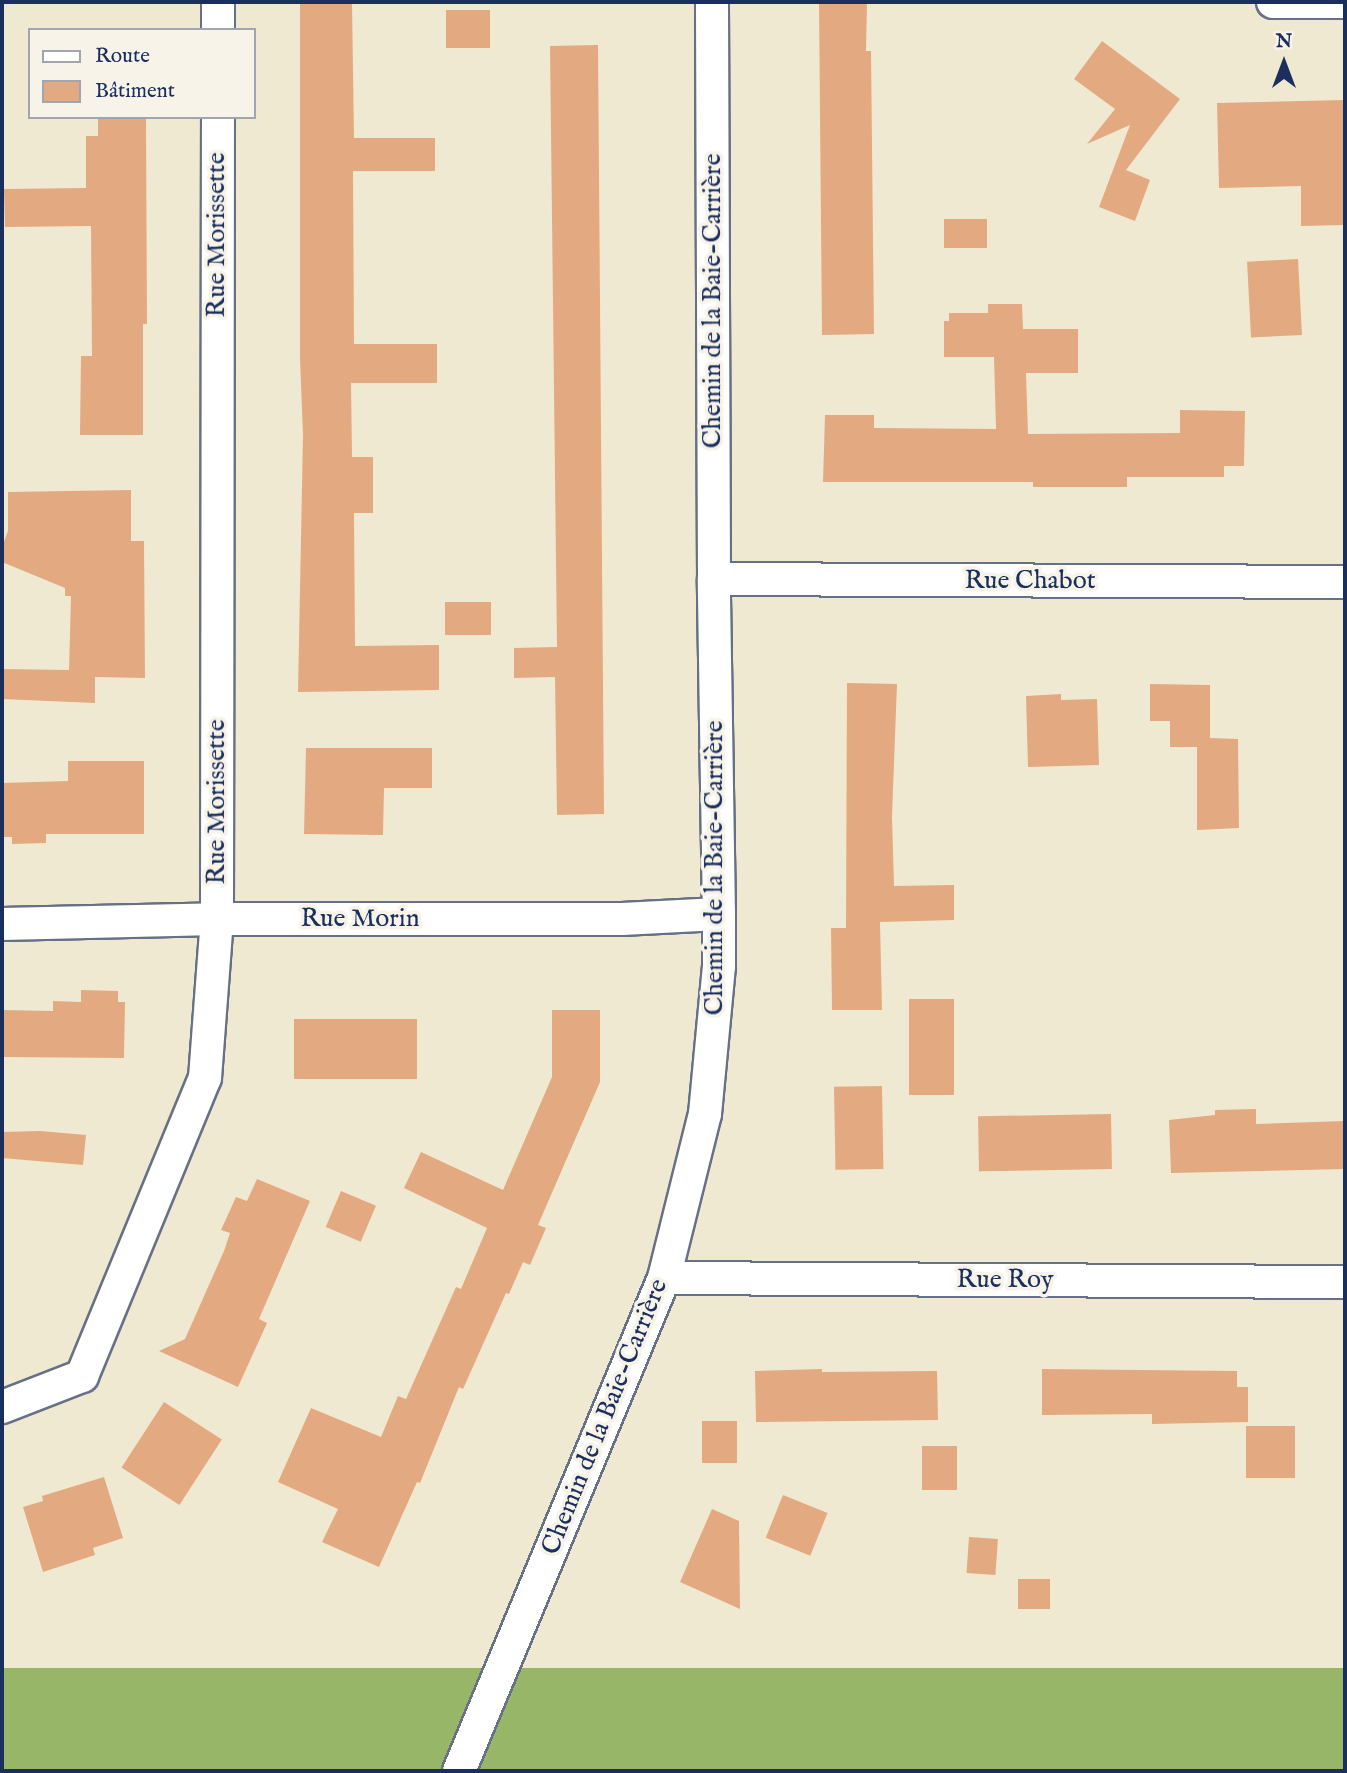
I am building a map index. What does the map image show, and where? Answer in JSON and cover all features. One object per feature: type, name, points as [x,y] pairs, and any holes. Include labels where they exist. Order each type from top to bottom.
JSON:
[{"type":"street","points":[[218,2],[218,28]]},
{"type":"street","name":"Chemin de la Baie-Carrière","points":[[459,1771],[664,1278],[705,1114],[719,966],[714,579],[712,2]]},
{"type":"street","points":[[1273,2],[1345,2]]},
{"type":"street","name":"Rue Morissette","points":[[2,1407],[82,1376],[205,1078],[217,919],[218,119]]},
{"type":"street","name":"Rue Chabot","points":[[714,579],[1345,582]]},
{"type":"street","name":"Rue Morin","points":[[2,924],[217,919],[622,919],[719,914]]},
{"type":"street","name":"Rue Roy","points":[[664,1278],[1345,1282]]},
{"type":"green space","points":[[2,1668],[1345,1668],[1345,1771],[2,1771]]},
{"type":"building","points":[[300,2],[352,2],[354,138],[435,138],[435,171],[353,171],[354,344],[437,344],[437,383],[351,383],[352,457],[373,457],[373,513],[354,513],[355,646],[439,645],[439,690],[298,692],[303,435],[300,359]]},
{"type":"building","points":[[819,2],[867,2],[866,51],[871,51],[874,334],[822,335]]},
{"type":"building","points":[[446,10],[490,10],[490,48],[446,48]]},
{"type":"building","points":[[1102,41],[1180,99],[1126,170],[1150,180],[1135,221],[1099,207],[1130,125],[1087,144],[1115,109],[1074,79]]},
{"type":"building","points":[[598,45],[604,814],[557,815],[555,677],[514,678],[514,648],[557,647],[550,46]]},
{"type":"building","points":[[1345,100],[1345,225],[1301,226],[1301,186],[1219,188],[1217,103]]},
{"type":"building","points":[[98,119],[146,119],[147,324],[143,324],[143,435],[80,435],[81,356],[92,356],[91,226],[5,227],[4,189],[86,188],[86,136],[98,136]]},
{"type":"building","points":[[944,219],[987,219],[987,248],[944,248]]},
{"type":"building","points":[[1298,259],[1302,335],[1251,338],[1247,262]]},
{"type":"building","points":[[988,304],[1022,304],[1023,329],[1078,329],[1078,373],[1026,373],[1028,434],[1180,433],[1180,410],[1245,411],[1244,466],[1224,466],[1224,477],[1127,477],[1127,487],[1033,487],[1033,482],[823,482],[825,415],[874,415],[874,428],[996,429],[994,357],[944,357],[944,321],[949,321],[949,313],[988,313]]},
{"type":"building","points":[[131,490],[131,541],[144,541],[145,678],[95,677],[95,703],[2,699],[2,669],[69,670],[71,596],[65,596],[65,588],[2,562],[2,547],[8,531],[8,492]]},
{"type":"building","points":[[445,602],[491,602],[491,635],[445,635]]},
{"type":"building","points":[[847,683],[897,684],[892,816],[894,886],[954,885],[954,920],[880,922],[882,1010],[832,1010],[831,928],[846,928]]},
{"type":"building","points":[[1150,684],[1210,685],[1210,738],[1238,739],[1239,828],[1197,830],[1197,747],[1170,747],[1170,721],[1150,721]]},
{"type":"building","points":[[1061,694],[1061,700],[1097,699],[1099,765],[1028,767],[1026,696]]},
{"type":"building","points":[[306,748],[432,748],[432,788],[384,788],[383,835],[304,834]]},
{"type":"building","points":[[68,761],[144,761],[144,834],[46,834],[46,843],[12,844],[12,837],[2,837],[2,783],[68,781]]},
{"type":"building","points":[[81,990],[118,991],[118,1002],[125,1002],[124,1058],[2,1057],[2,1010],[53,1011],[53,1001],[81,1002]]},
{"type":"building","points":[[909,999],[954,999],[954,1095],[909,1095]]},
{"type":"building","points":[[552,1010],[600,1010],[600,1082],[538,1225],[546,1228],[530,1265],[523,1262],[509,1294],[506,1293],[463,1389],[459,1387],[420,1483],[417,1482],[379,1567],[322,1542],[338,1509],[278,1482],[311,1408],[381,1437],[398,1396],[406,1399],[456,1287],[461,1289],[487,1228],[404,1188],[421,1152],[503,1190],[552,1077]]},
{"type":"building","points":[[294,1019],[417,1019],[417,1079],[294,1079]]},
{"type":"building","points":[[882,1086],[883,1169],[835,1170],[834,1087]]},
{"type":"building","points":[[1256,1109],[1256,1124],[1345,1121],[1345,1169],[1171,1173],[1169,1120],[1215,1115],[1215,1110]]},
{"type":"building","points":[[1111,1114],[1112,1169],[979,1171],[978,1116]]},
{"type":"building","points":[[40,1131],[86,1135],[83,1165],[2,1158],[2,1132]]},
{"type":"building","points":[[257,1179],[310,1201],[259,1319],[267,1323],[238,1387],[159,1351],[185,1339],[230,1233],[221,1230],[236,1197],[247,1201]]},
{"type":"building","points":[[341,1191],[376,1206],[361,1242],[326,1227]]},
{"type":"building","points":[[822,1369],[822,1372],[937,1371],[938,1420],[756,1422],[755,1371]]},
{"type":"building","points":[[1042,1369],[1237,1371],[1237,1387],[1248,1387],[1248,1422],[1152,1424],[1152,1414],[1042,1415]]},
{"type":"building","points":[[164,1402],[222,1440],[179,1505],[122,1467]]},
{"type":"building","points":[[702,1421],[737,1421],[737,1463],[702,1463]]},
{"type":"building","points":[[1246,1426],[1295,1426],[1295,1478],[1246,1478]]},
{"type":"building","points":[[922,1446],[957,1446],[957,1490],[922,1490]]},
{"type":"building","points":[[104,1477],[123,1538],[93,1548],[95,1555],[43,1572],[23,1507],[43,1501],[42,1496]]},
{"type":"building","points":[[783,1495],[828,1513],[810,1556],[766,1538]]},
{"type":"building","points":[[712,1509],[739,1521],[740,1609],[680,1582]]},
{"type":"building","points":[[969,1537],[998,1539],[995,1575],[966,1573]]},
{"type":"building","points":[[1018,1579],[1050,1579],[1050,1609],[1018,1609]]}]
